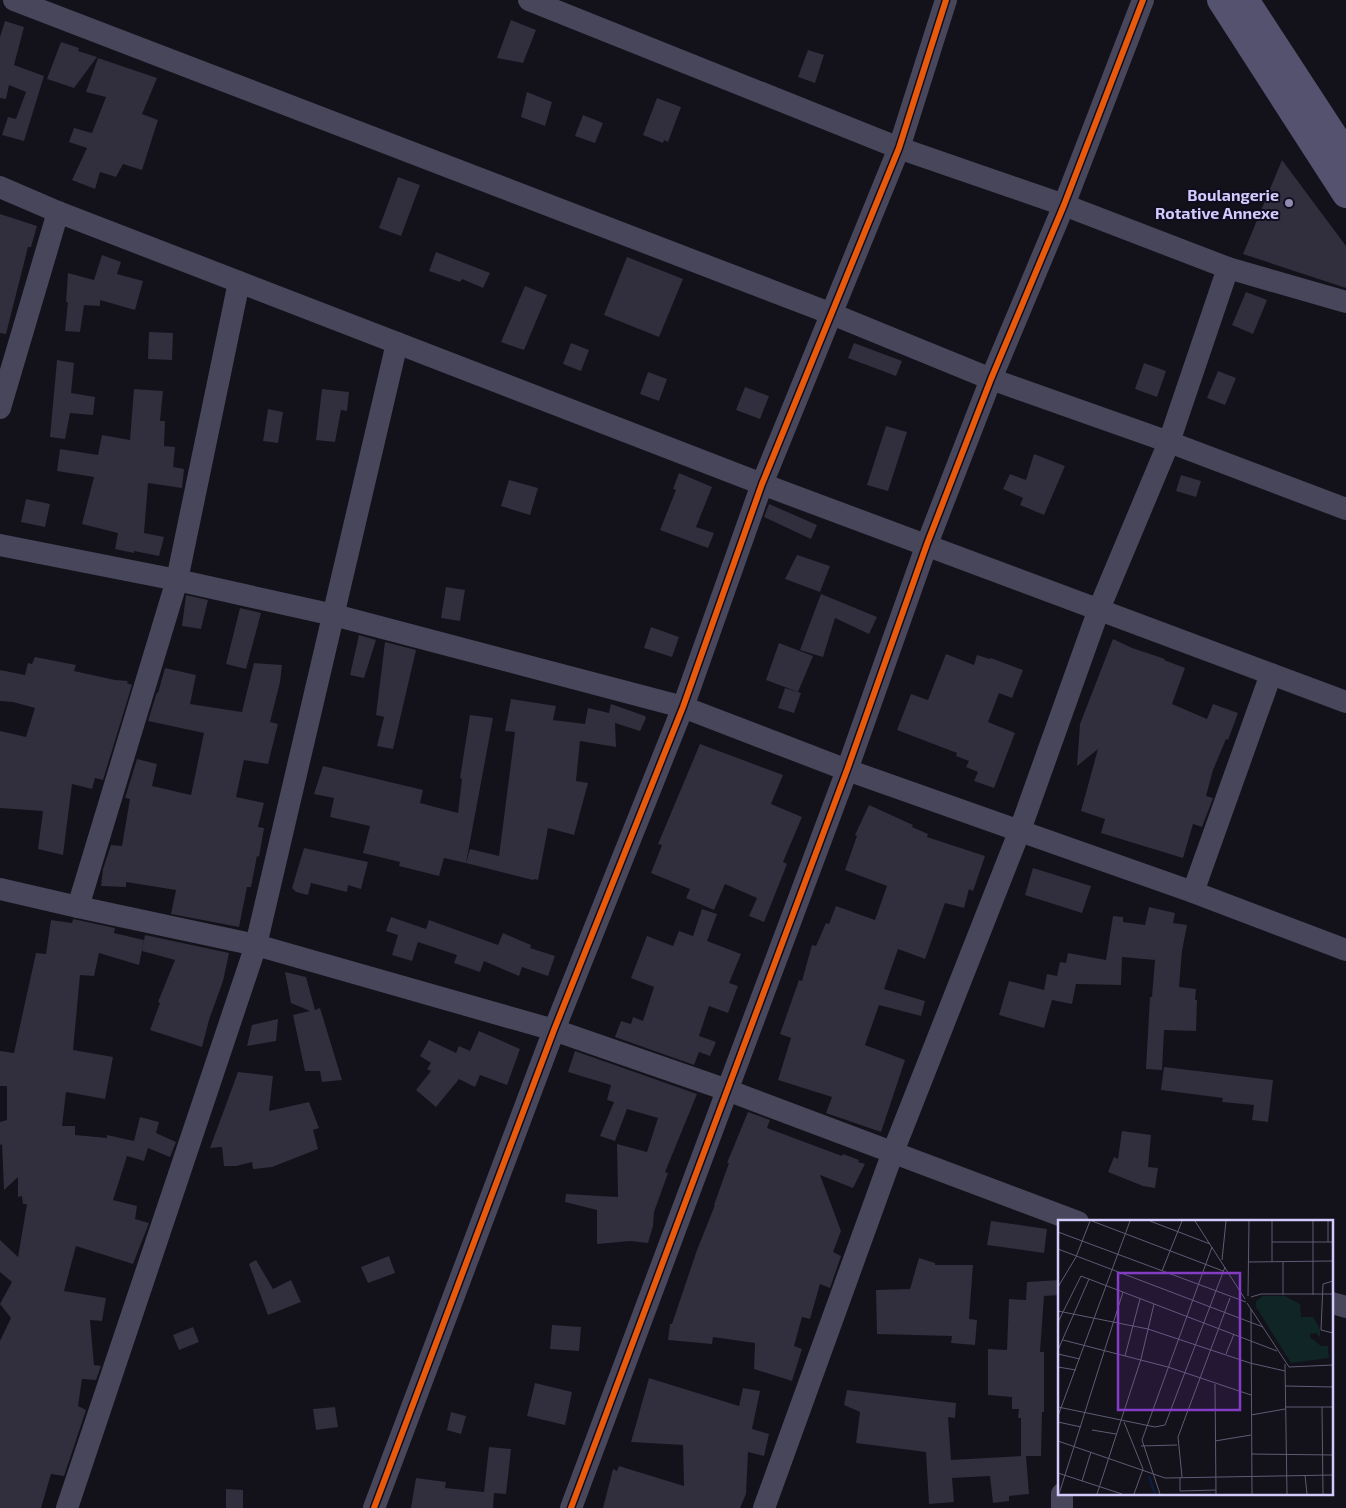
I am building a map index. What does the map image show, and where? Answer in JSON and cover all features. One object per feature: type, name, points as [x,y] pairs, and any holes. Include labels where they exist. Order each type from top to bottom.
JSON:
[{"type":"main road","points":[[1220,0],[1346,194]]},
{"type":"main road","points":[[1245,0],[1346,156]]},
{"type":"street","points":[[14,0],[832,314],[991,379],[1169,442],[1346,509]]},
{"type":"street","points":[[529,0],[900,148],[1064,206],[1228,268],[1346,302]]},
{"type":"street","points":[[374,1508],[554,1030],[683,706],[762,484],[900,148],[946,0]]},
{"type":"street","points":[[571,1508],[728,1090],[927,544],[991,379],[1064,206],[1143,0]]},
{"type":"street","points":[[0,187],[58,212],[762,484],[1346,702]]},
{"type":"street","points":[[0,408],[58,212]]},
{"type":"street","points":[[764,1508],[893,1152],[1020,830],[1099,609],[1169,442],[1228,268]]},
{"type":"street","points":[[78,907],[176,580],[239,282]]},
{"type":"street","points":[[67,1508],[256,945],[397,342]]},
{"type":"street","points":[[0,545],[176,580],[334,615],[683,706],[846,770],[1193,892],[1346,950]]},
{"type":"street","points":[[1193,892],[1271,674]]},
{"type":"street","points":[[0,888],[78,907],[256,945],[554,1030],[728,1090],[1067,1220]]},
{"type":"building","points":[[511,20],[536,30],[523,63],[497,58]]},
{"type":"building","points":[[5,21],[24,27],[14,65],[44,76],[24,141],[2,135],[8,117],[16,119],[26,92],[9,85],[6,99],[0,98],[0,37]]},
{"type":"building","points":[[61,42],[79,48],[78,51],[97,57],[74,88],[47,79]]},
{"type":"building","points":[[808,50],[824,55],[815,83],[798,77]]},
{"type":"building","points":[[98,58],[157,78],[142,114],[158,120],[142,170],[123,164],[116,177],[100,172],[95,189],[72,180],[87,148],[69,142],[74,128],[92,133],[106,97],[86,92]]},
{"type":"building","points":[[527,92],[552,102],[545,126],[521,117]]},
{"type":"building","points":[[657,98],[681,107],[668,142],[664,140],[663,143],[643,135]]},
{"type":"building","points":[[583,115],[603,123],[595,143],[575,136]]},
{"type":"building","name":"Boulangerie Rotative Annexe","points":[[1282,160],[1346,246],[1346,288],[1243,254]]},
{"type":"building","points":[[398,177],[420,185],[401,236],[379,228]]},
{"type":"building","points":[[0,214],[37,226],[31,247],[28,247],[6,334],[0,333]]},
{"type":"building","points":[[436,252],[490,273],[483,288],[462,279],[460,282],[429,271]]},
{"type":"building","points":[[102,255],[121,262],[117,274],[143,281],[135,310],[100,300],[100,306],[84,305],[80,332],[65,331],[68,273],[94,280]]},
{"type":"building","points":[[627,257],[683,279],[659,337],[604,315]]},
{"type":"building","points":[[525,286],[547,295],[524,350],[501,342]]},
{"type":"building","points":[[1246,292],[1267,300],[1253,334],[1232,325]]},
{"type":"building","points":[[149,332],[173,333],[172,360],[148,359]]},
{"type":"building","points":[[571,343],[589,350],[581,371],[563,364]]},
{"type":"building","points":[[854,343],[902,361],[896,376],[848,358]]},
{"type":"building","points":[[57,360],[74,363],[71,393],[95,397],[93,415],[70,413],[65,439],[50,437]]},
{"type":"building","points":[[1144,363],[1166,371],[1157,397],[1135,389]]},
{"type":"building","points":[[1218,371],[1236,378],[1225,405],[1207,398]]},
{"type":"building","points":[[648,372],[667,379],[659,401],[640,394]]},
{"type":"building","points":[[745,387],[769,396],[760,419],[736,410]]},
{"type":"building","points":[[134,389],[163,391],[160,421],[165,421],[164,446],[175,447],[173,467],[184,469],[182,488],[148,483],[144,533],[164,537],[159,556],[115,549],[118,533],[82,524],[94,477],[57,471],[60,449],[98,455],[102,435],[130,440]]},
{"type":"building","points":[[322,389],[349,392],[347,411],[341,410],[335,442],[316,440]]},
{"type":"building","points":[[268,409],[283,412],[278,443],[263,441]]},
{"type":"building","points":[[886,426],[907,432],[888,491],[867,485]]},
{"type":"building","points":[[1034,454],[1065,466],[1044,515],[1020,505],[1023,498],[1003,489],[1010,474],[1026,480]]},
{"type":"building","points":[[679,473],[712,487],[696,527],[714,533],[708,548],[660,530],[676,490],[673,489]]},
{"type":"building","points":[[1181,475],[1201,481],[1196,497],[1176,491]]},
{"type":"building","points":[[509,480],[538,488],[530,515],[501,506]]},
{"type":"building","points":[[26,499],[50,504],[45,527],[21,522]]},
{"type":"building","points":[[769,504],[817,525],[811,539],[764,517]]},
{"type":"building","points":[[797,555],[830,566],[820,592],[785,579]]},
{"type":"building","points":[[446,587],[465,590],[460,621],[441,618]]},
{"type":"building","points":[[821,594],[877,617],[869,634],[835,618],[823,657],[800,650]]},
{"type":"building","points":[[186,595],[208,600],[201,629],[182,626]]},
{"type":"building","points":[[240,608],[261,613],[246,669],[226,664]]},
{"type":"building","points":[[651,627],[679,637],[672,657],[644,648]]},
{"type":"building","points":[[359,635],[376,640],[364,678],[350,675]]},
{"type":"building","points":[[1113,639],[1185,668],[1172,704],[1207,719],[1213,704],[1238,713],[1228,740],[1226,739],[1213,770],[1206,796],[1213,798],[1202,827],[1193,824],[1183,858],[1101,833],[1105,819],[1081,811],[1098,749],[1077,766],[1080,724]]},
{"type":"building","points":[[385,642],[416,650],[393,749],[377,746],[384,717],[376,715]]},
{"type":"building","points":[[779,643],[813,656],[798,692],[766,680]]},
{"type":"building","points":[[946,654],[974,665],[977,655],[1023,670],[1012,698],[999,693],[988,722],[1015,733],[994,788],[974,781],[978,772],[966,767],[969,761],[956,756],[957,753],[897,730],[911,694],[928,700]]},
{"type":"building","points":[[35,657],[76,665],[74,671],[128,681],[127,683],[132,685],[103,780],[95,778],[92,789],[72,784],[63,855],[38,849],[43,811],[0,808],[0,731],[26,737],[35,708],[13,702],[0,701],[0,670],[25,675],[28,663],[32,664]]},
{"type":"building","points":[[254,663],[282,665],[280,682],[270,722],[278,724],[268,764],[244,760],[236,797],[264,803],[258,827],[264,828],[259,857],[257,856],[251,887],[247,887],[239,927],[171,914],[176,890],[126,882],[126,887],[101,886],[103,869],[111,845],[122,846],[130,799],[125,798],[137,759],[157,764],[152,786],[191,795],[204,733],[148,721],[165,668],[196,675],[190,704],[242,712]]},
{"type":"building","points":[[785,688],[801,693],[794,713],[778,708]]},
{"type":"building","points":[[511,699],[556,706],[553,720],[585,724],[588,708],[609,713],[611,704],[646,718],[640,731],[615,723],[616,747],[580,741],[576,781],[588,783],[574,835],[548,828],[538,880],[466,863],[470,849],[499,856],[515,732],[505,731]]},
{"type":"building","points":[[470,715],[493,718],[466,863],[444,858],[439,876],[399,866],[400,862],[363,853],[370,826],[330,817],[334,798],[314,794],[323,766],[423,790],[420,803],[458,813],[462,779],[460,778]]},
{"type":"building","points":[[700,744],[783,775],[771,804],[802,817],[783,862],[787,864],[764,922],[749,916],[757,898],[725,884],[714,910],[686,898],[690,889],[651,873],[662,845],[658,844]]},
{"type":"building","points":[[869,805],[913,825],[912,827],[928,834],[927,837],[985,856],[973,891],[969,889],[964,908],[945,903],[925,959],[898,949],[884,989],[925,1001],[921,1016],[879,1005],[865,1045],[905,1060],[881,1132],[826,1113],[832,1097],[778,1080],[791,1038],[780,1034],[799,980],[802,981],[812,945],[816,946],[826,923],[829,924],[836,906],[875,920],[887,886],[845,870],[857,836],[855,835]]},
{"type":"building","points":[[304,848],[368,862],[361,889],[348,885],[347,892],[311,883],[308,895],[296,892],[292,888]]},
{"type":"building","points":[[1033,868],[1091,886],[1082,913],[1025,895]]},
{"type":"building","points":[[1149,907],[1175,913],[1173,923],[1187,925],[1182,951],[1179,987],[1196,989],[1195,1000],[1197,1000],[1196,1031],[1164,1030],[1162,1070],[1146,1069],[1150,997],[1152,997],[1155,960],[1122,957],[1121,985],[1076,984],[1072,1004],[1052,1000],[1044,1028],[999,1015],[1009,981],[1044,990],[1047,974],[1057,976],[1060,962],[1066,963],[1068,953],[1106,960],[1113,916],[1123,917],[1123,922],[1145,925]]},
{"type":"building","points":[[702,909],[717,914],[707,941],[741,954],[729,983],[738,986],[728,1013],[709,1006],[699,1036],[716,1042],[710,1056],[699,1052],[694,1065],[615,1037],[621,1021],[631,1024],[633,1017],[643,1021],[654,987],[631,978],[647,936],[673,946],[679,931],[693,936]]},
{"type":"building","points":[[391,917],[426,929],[429,920],[498,945],[503,933],[531,945],[530,948],[555,956],[548,976],[522,967],[519,976],[484,961],[480,972],[454,963],[457,955],[418,942],[412,961],[392,955],[398,935],[386,931]]},
{"type":"building","points":[[73,919],[115,928],[114,933],[144,940],[139,965],[99,953],[94,976],[80,975],[73,1050],[113,1057],[105,1099],[66,1092],[62,1126],[75,1126],[75,1135],[107,1138],[107,1135],[134,1141],[140,1117],[159,1122],[156,1133],[176,1142],[170,1157],[148,1148],[144,1161],[127,1156],[113,1200],[137,1206],[135,1219],[149,1223],[133,1264],[76,1246],[64,1291],[106,1298],[102,1321],[90,1320],[94,1365],[101,1366],[96,1380],[82,1379],[78,1406],[86,1410],[64,1476],[51,1474],[41,1508],[0,1508],[0,1341],[11,1318],[0,1304],[12,1282],[0,1272],[0,1240],[18,1257],[27,1204],[23,1204],[22,1196],[18,1197],[18,1177],[4,1190],[0,1122],[7,1120],[7,1086],[0,1086],[0,1051],[14,1053],[36,953],[46,954],[51,920],[72,923]]},
{"type":"building","points":[[145,935],[229,953],[223,981],[209,1020],[202,1047],[150,1030],[160,1003],[158,1002],[175,960],[142,951]]},
{"type":"building","points":[[285,972],[306,977],[315,1010],[320,1008],[342,1080],[322,1082],[320,1071],[305,1071],[293,1015],[310,1011],[291,1003]]},
{"type":"building","points":[[278,1019],[276,1041],[247,1046],[252,1025]]},
{"type":"building","points":[[479,1031],[520,1049],[507,1085],[480,1075],[475,1087],[459,1079],[436,1107],[416,1090],[431,1071],[427,1069],[431,1063],[420,1056],[429,1040],[456,1053],[459,1046],[470,1051]]},
{"type":"building","points":[[575,1051],[697,1094],[665,1172],[668,1173],[654,1212],[653,1226],[648,1243],[630,1241],[597,1244],[597,1210],[565,1202],[566,1194],[618,1197],[617,1144],[647,1152],[658,1118],[627,1109],[615,1141],[600,1136],[614,1102],[607,1100],[611,1085],[568,1072]]},
{"type":"building","points":[[1164,1067],[1273,1080],[1268,1122],[1252,1120],[1254,1105],[1222,1102],[1223,1098],[1161,1090]]},
{"type":"building","points":[[238,1072],[273,1076],[269,1111],[309,1102],[319,1128],[313,1130],[318,1149],[272,1167],[253,1169],[252,1162],[236,1166],[224,1166],[222,1147],[210,1148]]},
{"type":"building","points":[[748,1112],[770,1120],[767,1128],[842,1156],[843,1154],[865,1164],[853,1188],[820,1175],[841,1231],[833,1252],[841,1256],[830,1288],[820,1284],[810,1319],[802,1317],[794,1346],[802,1349],[792,1381],[754,1369],[755,1343],[713,1337],[712,1344],[668,1340],[670,1324],[672,1324],[697,1250],[715,1205],[729,1163],[727,1163]]},
{"type":"building","points":[[1122,1131],[1151,1135],[1148,1167],[1158,1168],[1155,1188],[1143,1186],[1108,1172],[1114,1157],[1118,1159]]},
{"type":"building","points":[[991,1221],[1047,1229],[1044,1253],[987,1245]]},
{"type":"building","points":[[389,1256],[395,1273],[368,1283],[361,1267]]},
{"type":"building","points":[[919,1258],[935,1263],[935,1265],[973,1265],[969,1319],[977,1320],[975,1345],[951,1343],[952,1336],[877,1334],[876,1290],[910,1289]]},
{"type":"building","points":[[256,1260],[273,1289],[291,1280],[301,1302],[268,1315],[249,1264]]},
{"type":"building","points":[[1058,1280],[1058,1295],[1044,1296],[1040,1352],[1044,1352],[1044,1412],[1042,1412],[1041,1456],[1026,1456],[1029,1494],[1009,1496],[1009,1501],[993,1503],[990,1476],[952,1478],[954,1502],[929,1504],[926,1452],[856,1443],[860,1412],[844,1405],[847,1390],[956,1403],[955,1418],[948,1417],[951,1460],[1021,1456],[1021,1418],[1018,1418],[1019,1409],[1012,1409],[1012,1397],[988,1395],[988,1349],[1007,1350],[1009,1299],[1026,1300],[1027,1282]]},
{"type":"building","points":[[552,1325],[581,1327],[579,1351],[550,1349]]},
{"type":"building","points":[[193,1327],[199,1342],[179,1350],[173,1335]]},
{"type":"building","points":[[649,1378],[739,1406],[743,1388],[760,1391],[752,1429],[769,1434],[764,1456],[748,1452],[746,1494],[740,1508],[603,1508],[613,1469],[617,1471],[619,1466],[684,1486],[683,1445],[631,1442]]},
{"type":"building","points":[[535,1383],[572,1392],[565,1425],[527,1416]]},
{"type":"building","points":[[335,1407],[338,1427],[316,1430],[313,1409]]},
{"type":"building","points":[[451,1412],[466,1416],[461,1434],[447,1430]]},
{"type":"building","points":[[489,1447],[511,1449],[506,1494],[494,1493],[493,1508],[411,1508],[416,1478],[446,1482],[445,1488],[484,1492]]},
{"type":"building","points":[[226,1489],[243,1490],[243,1508],[226,1508]]},
{"type":"cycle path","points":[[374,1508],[554,1030],[683,707],[762,484],[899,148],[946,0]]},
{"type":"cycle path","points":[[571,1508],[847,770],[927,544],[991,379],[1064,205],[1143,0]]},
{"type":"place","name":"Boulangerie Rotative Annexe","points":[[1289,203]]}]
